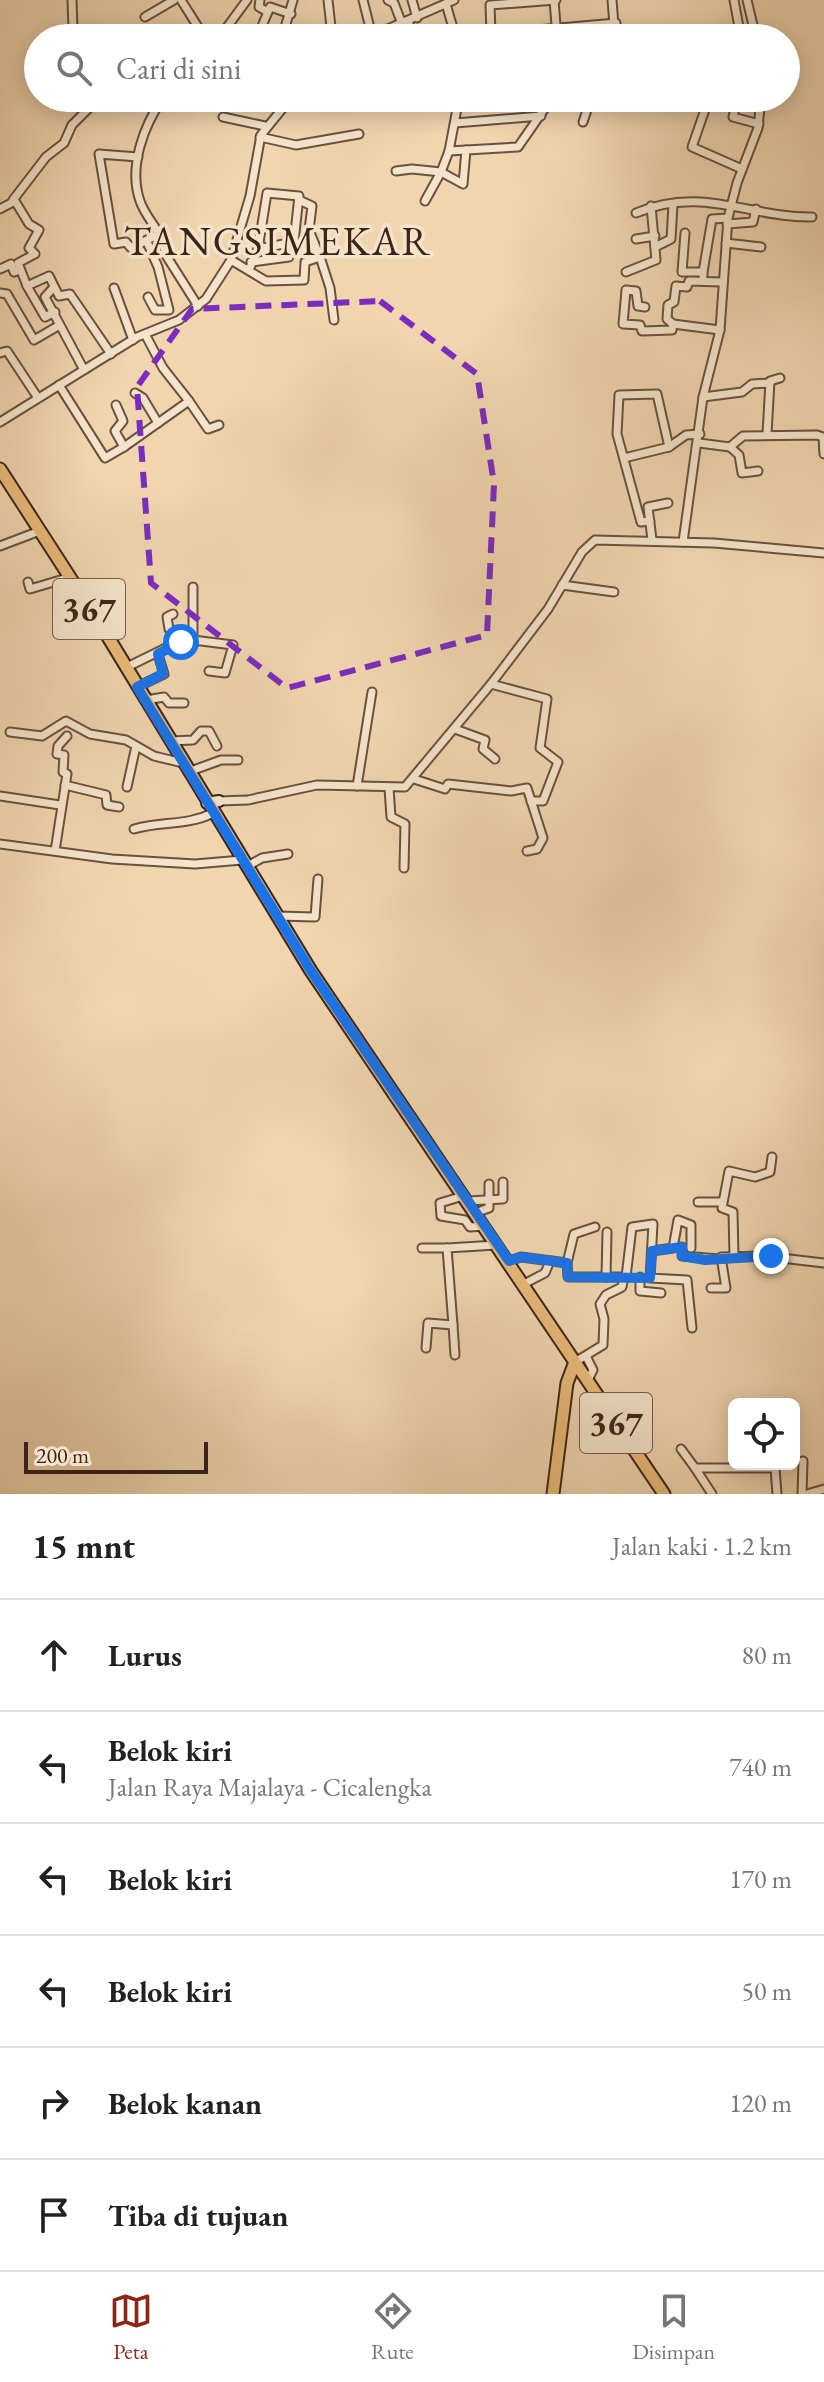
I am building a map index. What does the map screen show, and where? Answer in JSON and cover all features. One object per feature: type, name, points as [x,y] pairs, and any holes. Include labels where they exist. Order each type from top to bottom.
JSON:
[{"type":"main road","name":"367","points":[[0,471],[213,805],[244,864],[277,916],[475,1213],[561,1339],[577,1357],[588,1380],[664,1494]]},
{"type":"main road","points":[[553,1494],[567,1383],[577,1357]]},
{"type":"street","points":[[72,0],[73,24]]},
{"type":"street","points":[[145,17],[174,0]]},
{"type":"street","points":[[181,0],[196,24]]},
{"type":"street","points":[[229,24],[247,0]]},
{"type":"street","points":[[260,0],[259,6],[266,11]]},
{"type":"street","points":[[287,24],[293,0]]},
{"type":"street","points":[[328,0],[331,24]]},
{"type":"street","points":[[363,0],[369,24]]},
{"type":"street","points":[[388,0],[394,3],[410,24]]},
{"type":"street","points":[[409,21],[412,0]]},
{"type":"street","points":[[491,24],[490,6],[555,0],[556,24]]},
{"type":"street","points":[[604,24],[616,23],[612,0]]},
{"type":"street","points":[[734,0],[738,24]]},
{"type":"street","points":[[747,0],[753,24]]},
{"type":"street","points":[[402,24],[450,2],[452,24]]},
{"type":"street","points":[[262,24],[266,11],[271,7],[291,14]]},
{"type":"street","points":[[0,209],[13,200],[47,155],[64,143],[73,123],[84,112]]},
{"type":"street","points":[[155,112],[146,127],[138,157],[140,202],[159,234],[167,257],[198,306]]},
{"type":"street","points":[[0,422],[133,340],[169,324],[198,306],[217,286],[231,260],[250,196],[260,137],[278,112]]},
{"type":"street","points":[[425,201],[449,151],[457,112]]},
{"type":"street","points":[[449,151],[518,147],[543,112]]},
{"type":"street","points":[[583,122],[586,112]]},
{"type":"street","points":[[704,112],[692,147],[742,169]]},
{"type":"street","points":[[734,112],[733,117],[759,124]]},
{"type":"street","points":[[683,542],[703,397],[720,330],[721,282],[731,204],[759,124],[760,112]]},
{"type":"street","points":[[455,123],[541,116]]},
{"type":"street","points":[[223,117],[265,126]]},
{"type":"street","points":[[260,137],[296,145],[359,134]]},
{"type":"street","points":[[396,171],[441,172],[463,184],[466,150]]},
{"type":"street","points":[[138,157],[118,153],[99,155],[114,244],[126,242],[131,248],[159,234]]},
{"type":"street","points":[[250,266],[258,249],[267,193],[299,196],[295,242],[258,249]]},
{"type":"street","points":[[13,200],[29,224],[39,230],[29,248],[35,254],[18,263],[20,270],[45,317],[55,312]]},
{"type":"street","points":[[299,200],[312,206],[309,230],[330,288],[334,320]]},
{"type":"street","points":[[655,247],[671,239],[673,204]]},
{"type":"street","points":[[636,213],[651,206],[731,204],[786,217],[812,217]]},
{"type":"street","points":[[626,272],[656,260],[651,206]]},
{"type":"street","points":[[703,282],[712,219],[753,222],[756,209]]},
{"type":"street","points":[[685,233],[682,272],[703,272]]},
{"type":"street","points":[[636,239],[655,236]]},
{"type":"street","points":[[147,242],[168,298],[170,308],[166,311]]},
{"type":"street","points":[[726,243],[761,247]]},
{"type":"street","points":[[250,266],[289,257],[288,244]]},
{"type":"street","points":[[231,260],[250,266],[266,281],[304,280],[305,262],[320,257]]},
{"type":"street","points":[[0,269],[11,264],[14,272],[20,270]]},
{"type":"street","points":[[27,286],[48,275],[59,296],[70,294],[111,354]]},
{"type":"street","points":[[720,330],[673,324],[667,319],[668,305],[674,302],[676,286],[687,287],[689,281],[721,282]]},
{"type":"street","points":[[0,293],[7,294],[34,340],[58,326],[60,321],[45,296],[54,287]]},
{"type":"street","points":[[114,288],[133,340]]},
{"type":"street","points":[[645,307],[638,306],[635,291],[626,290],[623,324],[640,325],[641,331],[672,330],[673,324]]},
{"type":"street","points":[[148,297],[154,309],[166,311]]},
{"type":"street","points":[[166,311],[169,324]]},
{"type":"street","points":[[58,326],[84,370]]},
{"type":"street","points":[[145,334],[163,368],[208,429],[219,425]]},
{"type":"street","points":[[0,353],[7,351],[38,398]]},
{"type":"street","points":[[767,434],[771,378],[780,378]]},
{"type":"street","points":[[703,397],[742,392],[751,384],[770,383]]},
{"type":"street","points":[[59,385],[104,457],[124,447],[189,401]]},
{"type":"street","points":[[135,393],[143,398],[158,423]]},
{"type":"street","points":[[650,521],[641,522],[617,434],[620,394],[657,394],[665,416],[669,447]]},
{"type":"street","points":[[116,405],[123,421],[115,431],[124,447]]},
{"type":"street","points":[[624,458],[669,447],[686,435],[700,434]]},
{"type":"street","points":[[730,447],[741,437],[767,434],[824,437],[824,454]]},
{"type":"street","points":[[699,443],[730,447],[739,455],[742,473],[758,471]]},
{"type":"street","points":[[652,540],[648,507],[668,503]]},
{"type":"street","points":[[0,546],[37,532]]},
{"type":"street","points":[[134,829],[151,824],[191,821],[213,805],[317,785],[405,787],[491,684],[548,609],[582,552],[595,540],[652,540],[824,553]]},
{"type":"street","points":[[28,582],[30,589],[67,578]]},
{"type":"street","points":[[562,585],[614,592]]},
{"type":"street","points":[[193,587],[193,640]]},
{"type":"street","points":[[173,614],[167,617],[169,629],[178,631],[181,642]]},
{"type":"street","points":[[125,668],[181,642],[193,640],[233,645],[225,673],[209,671]]},
{"type":"street","points":[[137,687],[164,674],[158,654]]},
{"type":"street","points":[[491,684],[547,699],[540,748],[558,762],[543,801],[531,801]]},
{"type":"street","points":[[357,786],[371,715],[372,692]]},
{"type":"street","points":[[146,700],[165,697],[168,702],[184,703]]},
{"type":"street","points":[[10,732],[42,736],[66,721],[94,736],[126,740],[154,756],[238,760]]},
{"type":"street","points":[[455,729],[485,740],[483,749],[495,759]]},
{"type":"street","points":[[179,756],[201,731],[209,731],[217,746]]},
{"type":"street","points":[[55,851],[65,785],[65,756],[57,754],[58,746],[67,736]]},
{"type":"street","points":[[127,787],[136,746]]},
{"type":"street","points":[[414,779],[445,789],[448,784],[511,791],[527,788],[543,838],[537,849],[527,851]]},
{"type":"street","points":[[65,785],[106,795],[107,805],[119,807]]},
{"type":"street","points":[[389,788],[391,817],[405,824],[404,868]]},
{"type":"street","points":[[0,796],[60,805]]},
{"type":"street","points":[[0,844],[195,864],[244,864],[288,854]]},
{"type":"street","points":[[277,916],[315,917],[318,879]]},
{"type":"street","points":[[734,1257],[733,1212],[722,1208],[721,1202],[729,1170],[758,1177],[770,1172],[772,1157]]},
{"type":"street","points":[[484,1226],[470,1227],[465,1220],[441,1216],[440,1203],[466,1198],[503,1199],[503,1182]]},
{"type":"street","points":[[475,1213],[488,1210],[489,1184]]},
{"type":"street","points":[[698,1202],[721,1202]]},
{"type":"street","points":[[674,1247],[676,1222],[679,1220],[691,1225],[691,1248]]},
{"type":"street","points":[[577,1357],[600,1347],[604,1319],[600,1304],[606,1295],[621,1289],[632,1227],[653,1224],[650,1278]]},
{"type":"street","points":[[595,1227],[574,1234],[567,1263],[568,1277],[687,1280],[692,1328]]},
{"type":"street","points":[[606,1277],[607,1232]]},
{"type":"street","points":[[422,1248],[498,1245]]},
{"type":"street","points":[[652,1251],[682,1247],[682,1256],[688,1257],[720,1259],[764,1256],[824,1263]]},
{"type":"street","points":[[447,1248],[455,1355]]},
{"type":"street","points":[[509,1261],[519,1257],[567,1263]]},
{"type":"street","points":[[711,1288],[726,1288],[720,1259]]},
{"type":"street","points":[[524,1284],[545,1273],[550,1261]]},
{"type":"street","points":[[640,1277],[640,1291],[661,1293]]},
{"type":"street","points":[[426,1348],[429,1313]]},
{"type":"street","points":[[428,1323],[453,1325]]},
{"type":"street","points":[[681,1449],[712,1494]]},
{"type":"street","points":[[803,1461],[804,1494],[824,1489]]},
{"type":"street","points":[[695,1468],[773,1468],[777,1494]]},
{"type":"highlighted area","points":[[380,301],[477,374],[494,484],[487,635],[287,688],[151,583],[137,387],[192,309]]},
{"type":"district","name":"TANGSIMEKAR","points":[[278,241]]},
{"type":"route","points":[[181,642],[158,654],[163,674],[137,687],[311,971],[509,1261],[521,1257],[567,1263],[568,1277],[650,1278],[652,1251],[682,1247],[682,1256],[705,1260],[771,1256]]}]
